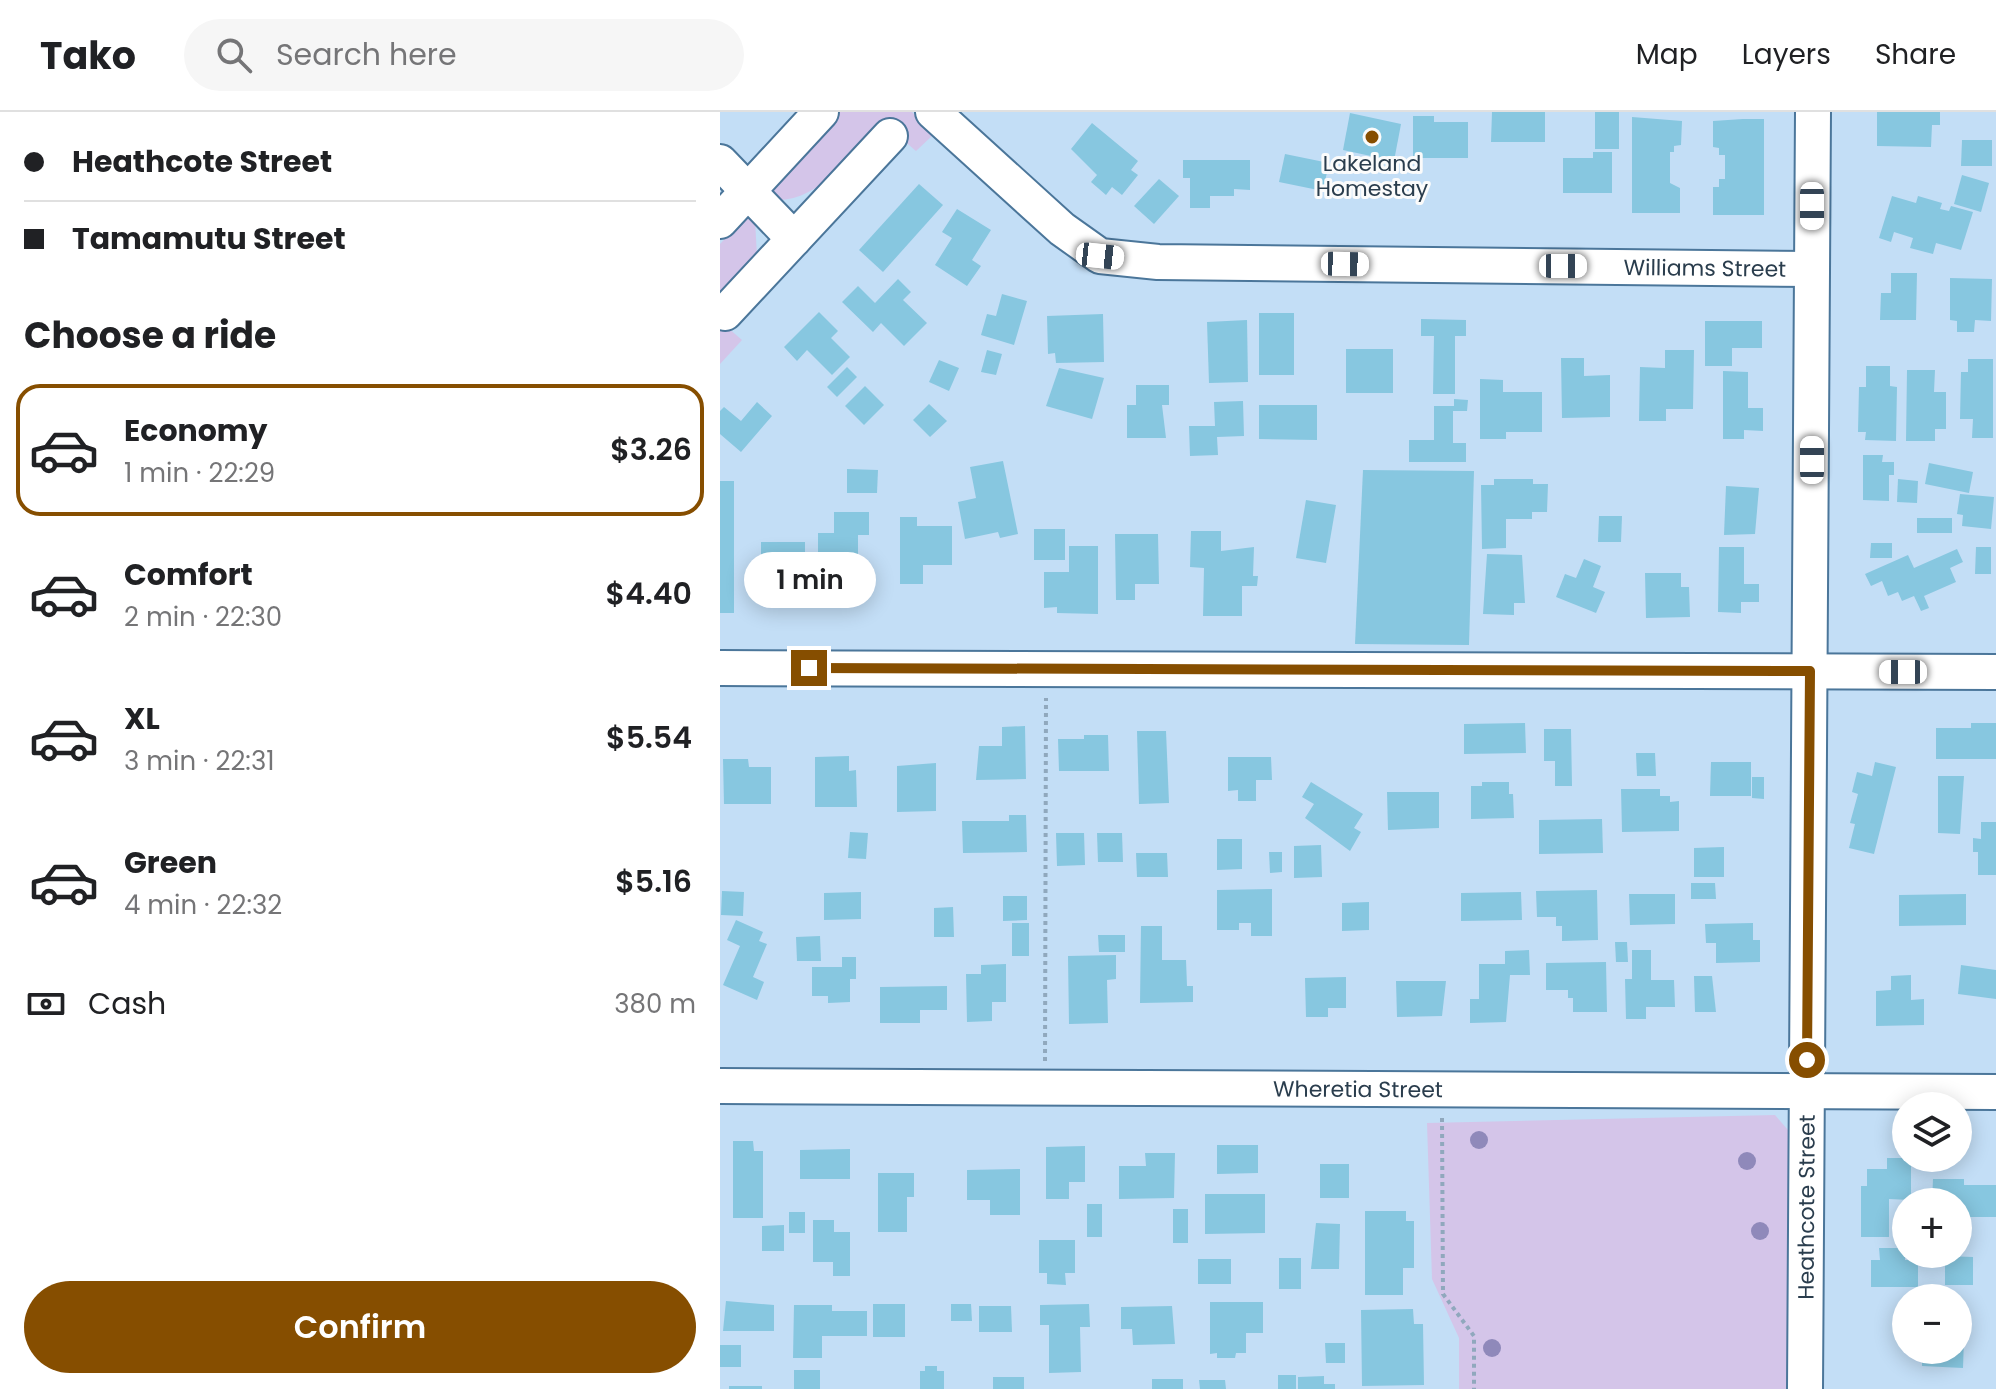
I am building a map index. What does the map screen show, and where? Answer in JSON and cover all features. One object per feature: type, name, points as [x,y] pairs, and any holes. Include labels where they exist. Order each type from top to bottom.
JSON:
[{"type":"street","points":[[720,221],[821,112]]},
{"type":"street","name":"Williams Street","points":[[933,112],[1062,229],[1100,256],[1158,262],[1812,269]]},
{"type":"street","name":"Heathcote Street","points":[[1805,1389],[1813,112]]},
{"type":"street","points":[[725,313],[890,136]]},
{"type":"street","points":[[720,162],[794,239]]},
{"type":"street","points":[[720,668],[1996,672]]},
{"type":"street","name":"Wheretia Street","points":[[720,1086],[1996,1092]]},
{"type":"path","points":[[1045,1087],[1046,667]]},
{"type":"path","points":[[1442,1089],[1443,1294],[1474,1336],[1474,1389]]},
{"type":"shaded area","points":[[839,112],[912,112],[934,134],[916,151],[882,122],[845,163],[817,187],[784,200],[766,199]]},
{"type":"shaded area","points":[[749,214],[755,220],[757,256],[720,292],[720,244]]},
{"type":"shaded area","points":[[720,321],[742,340],[720,364]]},
{"type":"shaded area","points":[[1775,1115],[1788,1130],[1788,1389],[1459,1389],[1459,1338],[1432,1279],[1427,1123]]},
{"type":"building","points":[[1492,112],[1545,112],[1545,142],[1491,142]]},
{"type":"building","points":[[1595,112],[1619,112],[1619,149],[1595,149]]},
{"type":"building","points":[[1877,112],[1940,112],[1940,125],[1932,125],[1931,147],[1877,146]]},
{"type":"building","name":"Lakeland Homestay","points":[[1350,113],[1401,124],[1394,161],[1343,150]]},
{"type":"building","points":[[1413,116],[1434,116],[1434,122],[1468,122],[1468,158],[1413,158]]},
{"type":"building","points":[[1632,117],[1682,121],[1681,145],[1674,146],[1674,152],[1670,152],[1670,183],[1680,188],[1680,213],[1632,213]]},
{"type":"building","points":[[1764,119],[1764,215],[1713,215],[1713,187],[1719,187],[1719,179],[1725,179],[1725,155],[1719,155],[1719,148],[1713,147],[1713,121]]},
{"type":"building","points":[[1092,123],[1138,161],[1131,170],[1138,175],[1122,195],[1112,187],[1106,195],[1091,182],[1097,175],[1071,149]]},
{"type":"building","points":[[1962,140],[1992,140],[1992,166],[1961,166]]},
{"type":"building","points":[[1593,152],[1612,152],[1612,193],[1563,193],[1563,158],[1593,158]]},
{"type":"building","points":[[1285,154],[1329,163],[1323,191],[1279,182]]},
{"type":"building","points":[[1183,160],[1250,160],[1250,190],[1234,189],[1234,196],[1210,196],[1210,208],[1190,208],[1190,178],[1183,178]]},
{"type":"building","points":[[1962,175],[1989,183],[1981,212],[1954,204]]},
{"type":"building","points":[[1159,179],[1179,196],[1154,224],[1134,206]]},
{"type":"building","points":[[919,184],[943,205],[883,272],[859,250]]},
{"type":"building","points":[[1892,196],[1916,203],[1918,196],[1942,203],[1940,209],[1949,211],[1951,206],[1973,212],[1961,250],[1936,243],[1933,254],[1910,248],[1913,238],[1894,232],[1891,242],[1879,238]]},
{"type":"building","points":[[957,209],[991,230],[972,260],[981,266],[967,286],[935,265],[952,238],[942,232]]},
{"type":"building","points":[[1891,273],[1917,273],[1916,320],[1880,320],[1881,293],[1891,293]]},
{"type":"building","points":[[1950,278],[1992,279],[1991,321],[1975,320],[1974,332],[1957,332],[1957,321],[1950,320]]},
{"type":"building","points":[[898,279],[911,292],[903,300],[927,323],[904,346],[881,323],[873,332],[842,302],[858,286],[875,303]]},
{"type":"building","points":[[1002,294],[1027,301],[1014,345],[981,335],[987,314],[996,316]]},
{"type":"building","points":[[819,312],[838,331],[831,338],[850,357],[832,375],[807,350],[797,361],[784,347]]},
{"type":"building","points":[[1259,313],[1294,313],[1294,375],[1259,375]]},
{"type":"building","points":[[1103,314],[1104,362],[1056,363],[1055,353],[1048,354],[1047,316]]},
{"type":"building","points":[[1421,319],[1466,320],[1466,336],[1455,336],[1455,394],[1433,394],[1434,336],[1421,336]]},
{"type":"building","points":[[1247,320],[1248,382],[1209,383],[1207,322]]},
{"type":"building","points":[[1705,321],[1762,321],[1762,348],[1732,348],[1732,366],[1705,366]]},
{"type":"building","points":[[1346,349],[1393,349],[1393,393],[1346,393]]},
{"type":"building","points":[[987,350],[1002,354],[996,375],[981,372]]},
{"type":"building","points":[[1665,350],[1694,350],[1693,409],[1666,409],[1666,421],[1639,421],[1640,367],[1665,368]]},
{"type":"building","points":[[1561,358],[1584,358],[1584,376],[1610,375],[1610,417],[1562,418]]},
{"type":"building","points":[[1968,359],[1993,359],[1993,438],[1972,438],[1973,419],[1960,419],[1961,372],[1968,372]]},
{"type":"building","points":[[939,360],[959,368],[949,391],[929,382]]},
{"type":"building","points":[[1866,366],[1890,366],[1890,386],[1897,387],[1896,441],[1865,440],[1866,432],[1858,432],[1859,387],[1866,387]]},
{"type":"building","points":[[847,367],[857,377],[837,397],[827,387]]},
{"type":"building","points":[[1059,368],[1104,378],[1092,419],[1046,406]]},
{"type":"building","points":[[1907,370],[1935,370],[1934,392],[1946,392],[1946,429],[1935,429],[1935,441],[1906,441]]},
{"type":"building","points":[[1723,371],[1748,372],[1748,408],[1763,408],[1763,431],[1744,430],[1744,439],[1723,439]]},
{"type":"building","points":[[1480,379],[1503,380],[1503,392],[1542,392],[1542,432],[1506,432],[1506,439],[1480,439]]},
{"type":"building","points":[[1136,385],[1169,385],[1169,405],[1162,405],[1166,438],[1127,438],[1127,405],[1136,405]]},
{"type":"building","points":[[865,386],[884,405],[864,425],[845,406]]},
{"type":"building","points":[[1454,399],[1468,400],[1467,411],[1453,411],[1453,443],[1466,443],[1466,462],[1409,462],[1409,440],[1434,440],[1434,406],[1454,406]]},
{"type":"building","points":[[1243,401],[1244,436],[1217,437],[1218,455],[1190,456],[1189,426],[1215,426],[1214,402]]},
{"type":"building","points":[[757,402],[772,416],[741,452],[720,434],[720,411],[724,407],[741,421]]},
{"type":"building","points":[[929,404],[947,421],[930,437],[913,420]]},
{"type":"building","points":[[1259,405],[1317,405],[1317,440],[1259,439]]},
{"type":"building","points":[[1863,455],[1883,455],[1882,462],[1894,462],[1894,475],[1889,475],[1889,501],[1863,500]]},
{"type":"building","points":[[1003,461],[1018,534],[1000,538],[998,532],[965,539],[958,502],[976,498],[970,467]]},
{"type":"building","points":[[1929,463],[1973,472],[1969,493],[1925,484]]},
{"type":"building","points":[[847,469],[878,470],[877,493],[847,493]]},
{"type":"building","points":[[1363,470],[1474,471],[1469,645],[1355,644]]},
{"type":"building","points":[[1494,479],[1533,479],[1533,484],[1548,484],[1547,512],[1532,512],[1532,519],[1506,519],[1506,548],[1482,549],[1481,485],[1494,485]]},
{"type":"building","points":[[1898,479],[1918,481],[1917,503],[1897,502]]},
{"type":"building","points":[[720,481],[734,481],[734,613],[720,613]]},
{"type":"building","points":[[1726,486],[1759,488],[1755,534],[1724,535]]},
{"type":"building","points":[[1960,494],[1994,497],[1991,529],[1962,526],[1963,515],[1957,514]]},
{"type":"building","points":[[1306,500],[1336,505],[1326,563],[1296,558]]},
{"type":"building","points":[[834,512],[869,512],[869,535],[858,535],[858,605],[818,606],[818,533],[834,533]]},
{"type":"building","points":[[1599,516],[1622,516],[1621,542],[1598,542]]},
{"type":"building","points":[[900,517],[917,517],[917,526],[952,526],[952,565],[923,565],[923,584],[900,584]]},
{"type":"building","points":[[1917,518],[1952,518],[1952,533],[1917,533]]},
{"type":"building","points":[[1034,529],[1065,529],[1065,560],[1034,560]]},
{"type":"building","points":[[1191,531],[1221,531],[1221,551],[1254,547],[1253,576],[1258,576],[1257,586],[1242,586],[1242,616],[1203,616],[1204,568],[1190,567]]},
{"type":"building","points":[[1115,534],[1158,534],[1159,584],[1135,584],[1135,600],[1116,600]]},
{"type":"building","points":[[761,542],[805,542],[805,588],[761,588]]},
{"type":"building","points":[[1871,543],[1892,543],[1892,558],[1870,558]]},
{"type":"building","points":[[1069,546],[1098,546],[1098,614],[1057,613],[1057,607],[1044,608],[1044,572],[1069,572]]},
{"type":"building","points":[[1719,547],[1744,547],[1744,584],[1759,584],[1759,602],[1741,602],[1741,613],[1718,612]]},
{"type":"building","points":[[1976,547],[1991,547],[1991,574],[1975,574]]},
{"type":"building","points":[[1957,549],[1963,562],[1950,568],[1956,582],[1924,596],[1929,608],[1921,611],[1914,596],[1902,601],[1898,592],[1888,596],[1882,581],[1871,586],[1865,574],[1908,555],[1914,568]]},
{"type":"building","points":[[1487,554],[1522,555],[1525,603],[1514,603],[1514,615],[1483,614]]},
{"type":"building","points":[[1584,559],[1601,566],[1593,587],[1605,592],[1596,613],[1556,597],[1565,574],[1576,578]]},
{"type":"building","points":[[1645,573],[1681,573],[1681,587],[1689,587],[1690,617],[1646,618]]},
{"type":"building","points":[[1525,723],[1526,753],[1464,754],[1464,724]]},
{"type":"building","points":[[1971,723],[1996,723],[1996,759],[1936,759],[1936,728],[1971,728]]},
{"type":"building","points":[[1025,726],[1026,779],[976,780],[979,746],[1002,746],[1002,727]]},
{"type":"building","points":[[1544,729],[1571,729],[1572,786],[1555,786],[1555,761],[1544,761]]},
{"type":"building","points":[[1137,731],[1166,731],[1169,803],[1139,804]]},
{"type":"building","points":[[1084,735],[1108,735],[1109,771],[1059,771],[1058,739],[1084,739]]},
{"type":"building","points":[[1636,753],[1655,753],[1656,776],[1637,776]]},
{"type":"building","points":[[849,756],[849,771],[856,770],[857,807],[815,807],[815,757]]},
{"type":"building","points":[[1228,757],[1271,757],[1272,780],[1256,780],[1256,801],[1238,801],[1238,790],[1228,791]]},
{"type":"building","points":[[723,759],[748,759],[749,767],[771,767],[771,804],[724,804]]},
{"type":"building","points":[[1711,762],[1751,762],[1751,796],[1710,796]]},
{"type":"building","points":[[1875,762],[1896,767],[1874,854],[1849,848],[1855,824],[1850,823],[1858,794],[1852,792],[1857,772],[1872,776]]},
{"type":"building","points":[[936,763],[936,811],[897,812],[897,766]]},
{"type":"building","points":[[1938,776],[1964,776],[1960,834],[1938,833]]},
{"type":"building","points":[[1752,777],[1764,777],[1764,799],[1752,798]]},
{"type":"building","points":[[1311,782],[1363,814],[1354,828],[1361,832],[1350,851],[1305,818],[1314,804],[1302,797]]},
{"type":"building","points":[[1482,782],[1509,782],[1514,818],[1471,819],[1471,786],[1482,786]]},
{"type":"building","points":[[1621,789],[1660,789],[1660,796],[1670,796],[1670,802],[1679,801],[1679,831],[1622,832]]},
{"type":"building","points":[[1387,792],[1439,792],[1439,828],[1388,830]]},
{"type":"building","points":[[1009,815],[1026,815],[1027,852],[963,853],[962,821],[1009,821]]},
{"type":"building","points":[[1602,819],[1603,853],[1539,854],[1539,820]]},
{"type":"building","points":[[1981,822],[1996,822],[1996,875],[1978,875],[1978,852],[1973,852],[1973,838],[1981,839]]},
{"type":"building","points":[[850,832],[868,833],[866,859],[848,858]]},
{"type":"building","points":[[1056,833],[1084,833],[1085,865],[1057,866]]},
{"type":"building","points":[[1097,833],[1122,833],[1123,862],[1098,862]]},
{"type":"building","points":[[1217,839],[1242,839],[1242,869],[1217,870]]},
{"type":"building","points":[[1321,845],[1322,877],[1294,878],[1294,846]]},
{"type":"building","points":[[1724,847],[1724,877],[1694,877],[1694,848]]},
{"type":"building","points":[[1269,852],[1282,852],[1282,872],[1270,873]]},
{"type":"building","points":[[1136,853],[1167,853],[1168,877],[1137,877]]},
{"type":"building","points":[[1691,883],[1715,883],[1716,899],[1691,899]]},
{"type":"building","points":[[1272,889],[1272,936],[1251,936],[1251,923],[1239,923],[1239,930],[1217,930],[1217,890]]},
{"type":"building","points":[[1597,890],[1598,940],[1562,941],[1562,926],[1556,926],[1556,917],[1537,917],[1536,891]]},
{"type":"building","points":[[722,891],[744,892],[743,916],[721,915]]},
{"type":"building","points":[[861,892],[861,919],[824,920],[824,893]]},
{"type":"building","points":[[1521,892],[1522,920],[1461,921],[1461,893]]},
{"type":"building","points":[[1629,894],[1675,894],[1675,924],[1630,925]]},
{"type":"building","points":[[1966,894],[1966,925],[1899,926],[1899,895]]},
{"type":"building","points":[[1003,896],[1027,896],[1027,920],[1003,921]]},
{"type":"building","points":[[1369,902],[1369,930],[1342,931],[1342,903]]},
{"type":"building","points":[[953,907],[954,937],[934,937],[934,908]]},
{"type":"building","points":[[736,920],[763,932],[759,941],[767,944],[753,977],[764,982],[757,1000],[723,985],[740,946],[727,940]]},
{"type":"building","points":[[1012,923],[1029,923],[1029,956],[1012,956]]},
{"type":"building","points":[[1753,923],[1753,940],[1760,940],[1760,962],[1716,963],[1716,943],[1706,943],[1705,924]]},
{"type":"building","points":[[1141,926],[1162,926],[1162,960],[1186,960],[1187,986],[1193,986],[1193,1002],[1140,1003]]},
{"type":"building","points":[[1098,935],[1125,935],[1125,952],[1099,952]]},
{"type":"building","points":[[820,936],[821,961],[797,961],[796,937]]},
{"type":"building","points":[[1615,942],[1627,942],[1628,962],[1616,962]]},
{"type":"building","points":[[1529,950],[1530,975],[1510,975],[1506,1022],[1470,1023],[1470,999],[1479,999],[1479,964],[1505,964],[1505,951]]},
{"type":"building","points":[[1632,950],[1651,950],[1651,980],[1674,980],[1675,1007],[1646,1007],[1646,1019],[1626,1019],[1625,979],[1632,979]]},
{"type":"building","points":[[1116,955],[1116,979],[1107,980],[1108,1023],[1069,1024],[1068,956]]},
{"type":"building","points":[[842,957],[856,957],[856,979],[850,979],[850,1002],[828,1003],[828,996],[812,996],[812,967],[842,967]]},
{"type":"building","points":[[1606,962],[1607,1012],[1573,1012],[1573,998],[1568,998],[1568,990],[1546,990],[1546,963]]},
{"type":"building","points":[[1006,964],[1006,1002],[992,1002],[992,1021],[967,1022],[966,974],[981,974],[981,965]]},
{"type":"building","points":[[1961,965],[1996,970],[1996,999],[1958,994]]},
{"type":"building","points":[[1911,975],[1911,1000],[1924,999],[1924,1025],[1876,1026],[1876,991],[1891,990],[1891,976]]},
{"type":"building","points":[[1694,976],[1712,976],[1716,1012],[1695,1012]]},
{"type":"building","points":[[1346,977],[1346,1008],[1328,1008],[1328,1017],[1306,1017],[1305,978]]},
{"type":"building","points":[[1396,981],[1446,981],[1442,1016],[1397,1017]]},
{"type":"building","points":[[947,986],[947,1010],[920,1010],[920,1023],[880,1023],[880,987]]},
{"type":"building","points":[[733,1141],[753,1141],[754,1151],[763,1151],[763,1218],[733,1218]]},
{"type":"building","points":[[1217,1145],[1258,1145],[1258,1173],[1217,1174]]},
{"type":"building","points":[[1085,1146],[1085,1182],[1069,1182],[1069,1199],[1046,1199],[1046,1147]]},
{"type":"building","points":[[850,1149],[850,1179],[800,1179],[800,1150]]},
{"type":"building","points":[[1145,1153],[1175,1153],[1174,1198],[1119,1199],[1119,1166],[1146,1166]]},
{"type":"building","points":[[1887,1158],[1892,1158],[1892,1172],[1911,1172],[1911,1188],[1892,1188],[1889,1237],[1861,1237],[1861,1186],[1867,1186],[1867,1169],[1887,1169]]},
{"type":"building","points":[[1320,1164],[1349,1164],[1349,1198],[1320,1198]]},
{"type":"building","points":[[1020,1169],[1020,1215],[990,1215],[990,1200],[967,1200],[967,1170]]},
{"type":"building","points":[[878,1173],[914,1173],[914,1197],[907,1197],[907,1232],[878,1232]]},
{"type":"building","points":[[1933,1179],[1964,1179],[1964,1185],[1996,1185],[1996,1217],[1972,1217],[1972,1188],[1933,1188]]},
{"type":"building","points":[[1205,1194],[1265,1194],[1265,1233],[1205,1234]]},
{"type":"building","points":[[1087,1204],[1102,1204],[1102,1237],[1087,1237]]},
{"type":"building","points":[[1173,1209],[1188,1209],[1188,1243],[1173,1243]]},
{"type":"building","points":[[1365,1211],[1406,1211],[1406,1221],[1414,1221],[1414,1268],[1403,1268],[1403,1295],[1365,1295]]},
{"type":"building","points":[[789,1212],[805,1212],[805,1233],[789,1233]]},
{"type":"building","points":[[813,1220],[834,1220],[834,1232],[850,1232],[850,1276],[833,1276],[833,1262],[813,1262]]},
{"type":"building","points":[[1316,1223],[1340,1224],[1339,1269],[1311,1269]]},
{"type":"building","points":[[784,1225],[784,1251],[762,1251],[762,1226]]},
{"type":"building","points":[[1039,1240],[1075,1240],[1075,1273],[1065,1273],[1066,1285],[1047,1284],[1047,1273],[1039,1273]]},
{"type":"building","points":[[1879,1248],[1892,1248],[1892,1268],[1918,1268],[1918,1284],[1871,1287],[1871,1260],[1880,1260]]},
{"type":"building","points":[[1973,1257],[1973,1285],[1945,1284],[1945,1268],[1972,1268]]},
{"type":"building","points":[[1279,1258],[1301,1258],[1301,1289],[1279,1289]]},
{"type":"building","points":[[1198,1259],[1231,1259],[1231,1284],[1198,1284]]},
{"type":"building","points":[[726,1301],[774,1305],[774,1331],[723,1331]]},
{"type":"building","points":[[1210,1302],[1263,1302],[1263,1333],[1246,1333],[1246,1353],[1236,1353],[1235,1358],[1217,1358],[1217,1353],[1210,1354]]},
{"type":"building","points":[[873,1304],[905,1304],[905,1337],[873,1337]]},
{"type":"building","points":[[951,1304],[971,1304],[972,1321],[951,1321]]},
{"type":"building","points":[[1089,1304],[1090,1327],[1080,1327],[1081,1372],[1049,1373],[1049,1325],[1040,1325],[1040,1305]]},
{"type":"building","points":[[794,1305],[832,1305],[832,1311],[867,1311],[867,1336],[822,1336],[822,1358],[793,1358]]},
{"type":"building","points":[[979,1306],[1011,1306],[1012,1332],[979,1332]]},
{"type":"building","points":[[1172,1306],[1175,1344],[1133,1345],[1132,1329],[1121,1329],[1121,1307]]},
{"type":"building","points":[[1413,1309],[1414,1324],[1423,1324],[1424,1385],[1362,1386],[1361,1310]]},
{"type":"building","points":[[1325,1343],[1345,1343],[1345,1363],[1326,1363]]},
{"type":"building","points":[[720,1345],[741,1345],[741,1367],[720,1367]]},
{"type":"building","points":[[1922,1364],[1963,1364],[1963,1368]]},
{"type":"building","points":[[925,1366],[937,1366],[937,1371],[944,1371],[944,1389],[920,1389],[920,1371],[925,1371]]},
{"type":"building","points":[[794,1370],[820,1370],[820,1389],[794,1389]]},
{"type":"building","points":[[1278,1375],[1296,1375],[1296,1389],[1278,1389]]},
{"type":"building","points":[[1324,1376],[1324,1384],[1335,1384],[1335,1389],[1298,1389],[1298,1377]]},
{"type":"building","points":[[993,1377],[1024,1377],[1024,1389],[993,1389]]},
{"type":"building","points":[[1152,1379],[1183,1379],[1183,1389],[1152,1389]]},
{"type":"building","points":[[1199,1380],[1225,1380],[1226,1389],[1200,1389]]},
{"type":"building","points":[[729,1386],[762,1386],[762,1389],[729,1389]]},
{"type":"place","name":"Lakeland Homestay","points":[[1372,137]]},
{"type":"route","points":[[809,668],[1810,671],[1807,1060]]}]
